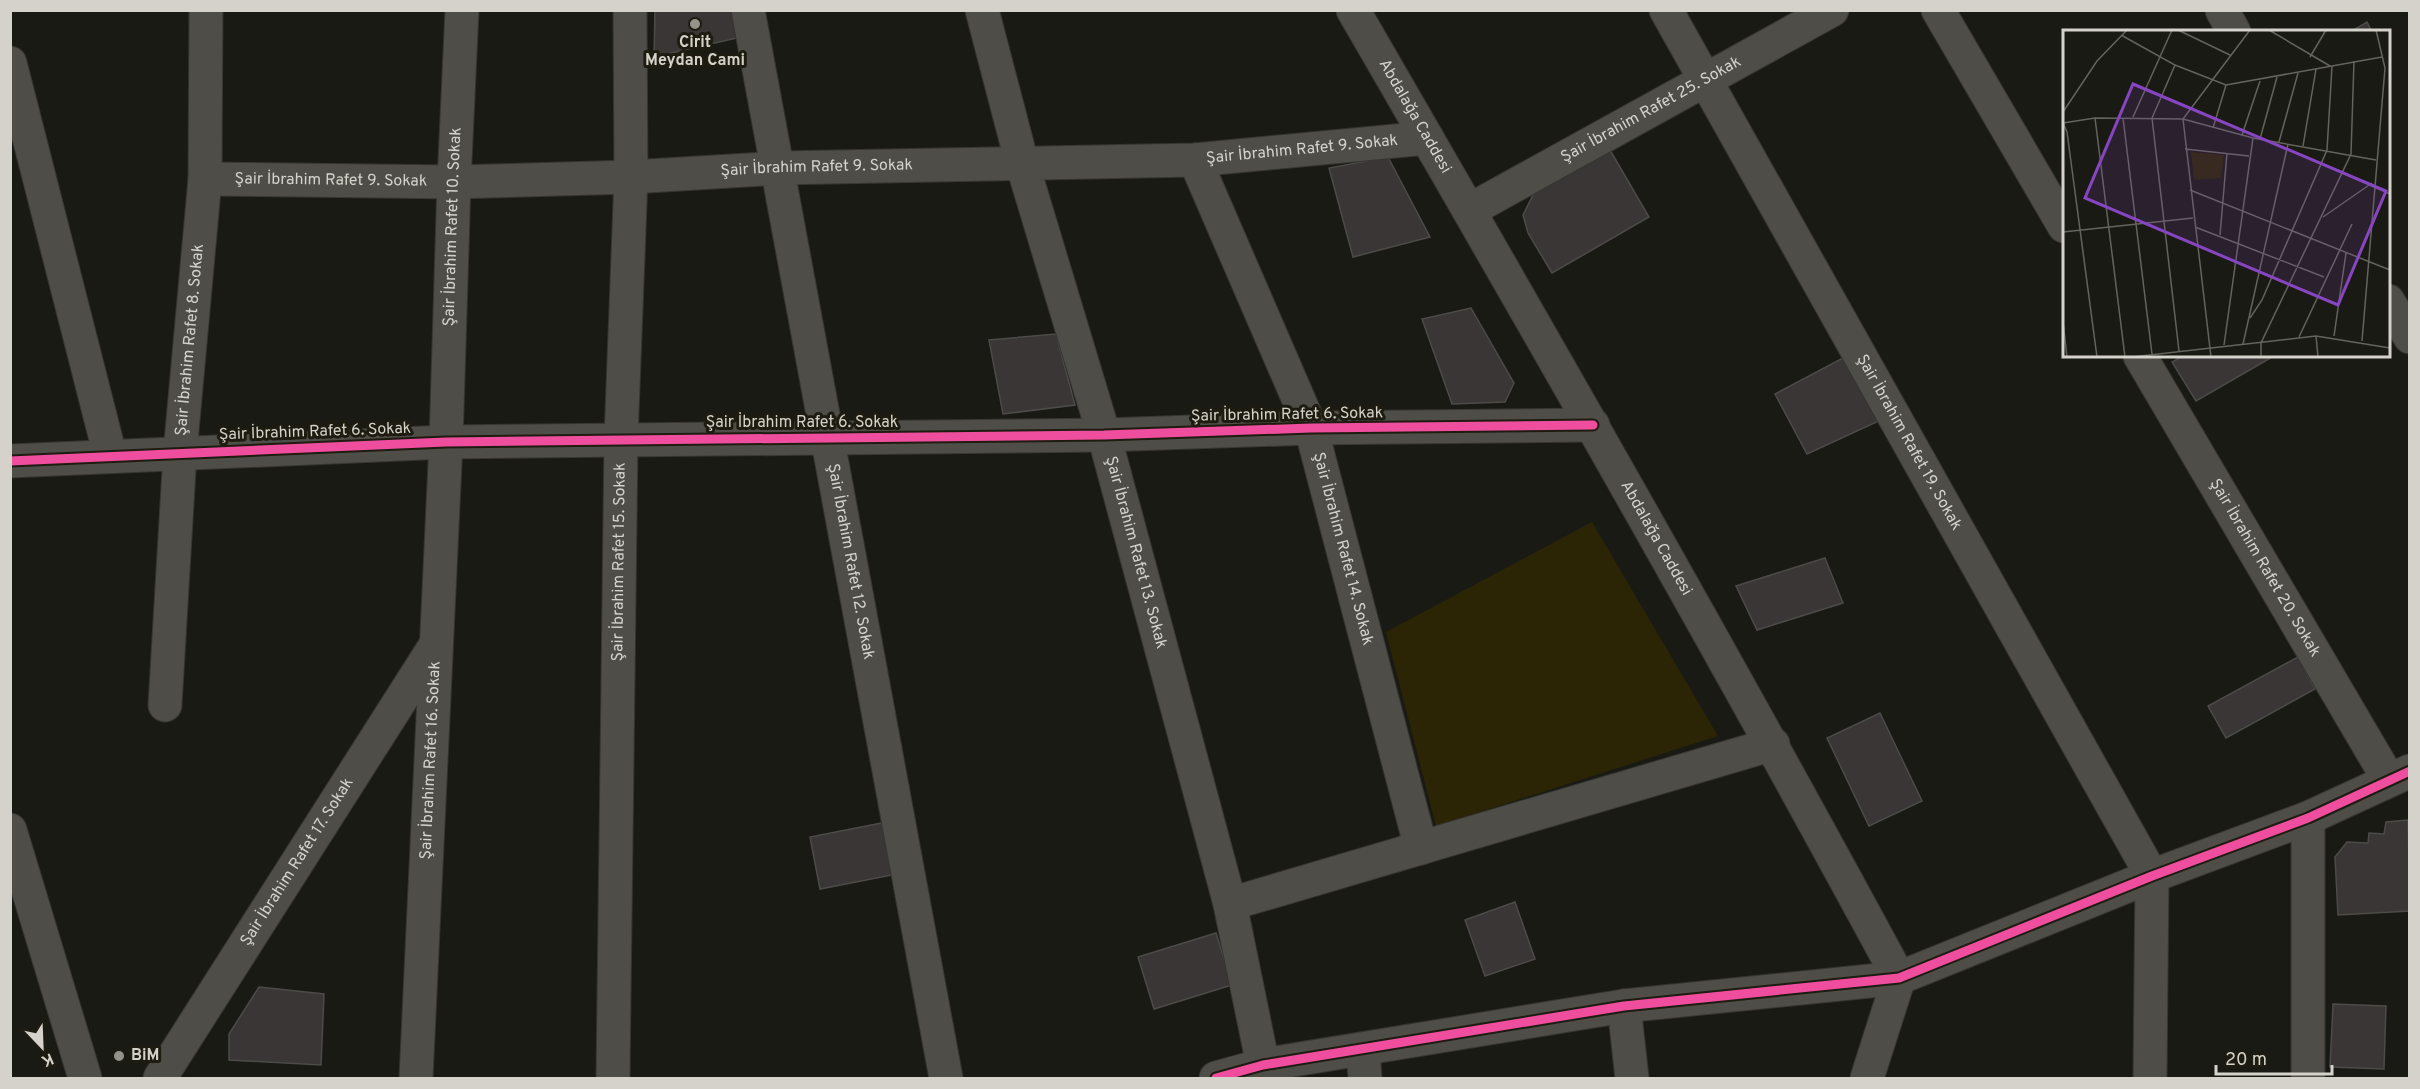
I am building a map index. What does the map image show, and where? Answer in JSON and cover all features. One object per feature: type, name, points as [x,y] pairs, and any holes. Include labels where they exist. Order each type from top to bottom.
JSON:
[{"type":"street","name":"Şair İbrahim Rafet 8. Sokak","points":[[165,705],[180,453],[205,179],[206,10]]},
{"type":"street","name":"Şair İbrahim Rafet 10. Sokak","points":[[446,442],[462,10]]},
{"type":"street","name":"Şair İbrahim Rafet 15. Sokak","points":[[613,1078],[621,438],[631,177],[630,10]]},
{"type":"street","name":"Şair İbrahim Rafet 12. Sokak","points":[[748,10],[946,1078]]},
{"type":"street","name":"Şair İbrahim Rafet 13. Sokak","points":[[982,10],[1022,163],[1104,435],[1230,904],[1263,1065]]},
{"type":"street","name":"Abdalağa Caddesi","points":[[1353,10],[1470,210],[1773,744],[1899,978]]},
{"type":"street","name":"Şair İbrahim Rafet 19. Sokak","points":[[1666,10],[2152,876]]},
{"type":"street","name":"Şair İbrahim Rafet 25. Sokak","points":[[1470,210],[1707,82],[1832,10]]},
{"type":"street","points":[[1938,10],[2063,224]]},
{"type":"street","points":[[2222,10],[2233,30]]},
{"type":"street","points":[[10,63],[110,455]]},
{"type":"street","name":"Şair İbrahim Rafet 9. Sokak","points":[[205,179],[454,182],[631,177],[779,168],[1195,160],[1427,138]]},
{"type":"street","name":"Şair İbrahim Rafet 14. Sokak","points":[[1195,160],[1311,428],[1421,848]]},
{"type":"street","points":[[2390,304],[2409,337]]},
{"type":"street","name":"Şair İbrahim Rafet 20. Sokak","points":[[2141,357],[2399,776]]},
{"type":"street","name":"Şair İbrahim Rafet 6. Sokak","points":[[10,461],[446,442],[621,438],[1104,435],[1311,428],[1593,425]]},
{"type":"street","name":"Şair İbrahim Rafet 16. Sokak","points":[[416,1078],[446,442]]},
{"type":"street","name":"Şair İbrahim Rafet 17. Sokak","points":[[160,1078],[436,645]]},
{"type":"street","points":[[1230,904],[1773,744]]},
{"type":"street","points":[[1216,1078],[1263,1065],[1364,1064],[1624,1006],[1899,978],[2152,876],[2308,818],[2399,776]]},
{"type":"street","points":[[2308,818],[2308,1078]]},
{"type":"street","points":[[10,831],[85,1078]]},
{"type":"street","points":[[2150,1078],[2152,876]]},
{"type":"street","points":[[1867,1078],[1899,978]]},
{"type":"street","points":[[1624,1006],[1632,1078]]},
{"type":"shaded area","points":[[1592,522],[1718,736],[1436,826],[1386,632]]},
{"type":"building","name":"Cirit Meydan Cami","points":[[655,10],[733,10],[737,38],[654,57]]},
{"type":"building","points":[[2367,22],[2371,30],[2353,30]]},
{"type":"building","points":[[1610,150],[1649,217],[1552,273],[1528,233],[1523,215],[1534,193]]},
{"type":"building","points":[[1388,157],[1430,237],[1353,257],[1329,168]]},
{"type":"building","points":[[1471,308],[1514,383],[1505,402],[1452,404],[1422,319]]},
{"type":"building","points":[[1056,334],[1075,405],[1003,414],[989,340]]},
{"type":"building","points":[[2181,357],[2272,357],[2196,401],[2172,362]]},
{"type":"building","points":[[1843,358],[1881,420],[1807,454],[1775,394]]},
{"type":"building","points":[[1825,558],[1843,603],[1757,630],[1736,586]]},
{"type":"building","points":[[2298,657],[2315,689],[2226,738],[2208,706]]},
{"type":"building","points":[[1880,713],[1922,801],[1869,826],[1827,738]]},
{"type":"building","points":[[2408,820],[2410,911],[2338,915],[2335,857],[2347,842],[2368,843],[2369,833],[2384,834],[2386,822]]},
{"type":"building","points":[[882,823],[892,875],[820,889],[810,837]]},
{"type":"building","points":[[1515,902],[1535,959],[1485,976],[1465,920]]},
{"type":"building","points":[[1216,933],[1232,985],[1154,1009],[1138,957]]},
{"type":"building","points":[[259,987],[324,994],[321,1065],[229,1060],[229,1034]]},
{"type":"building","points":[[2333,1004],[2386,1006],[2384,1069],[2330,1067]]},
{"type":"cycle path","points":[[10,461],[446,442],[1104,435],[1311,428],[1593,425]]},
{"type":"cycle path","points":[[1216,1078],[1263,1065],[1624,1006],[1899,978],[2152,876],[2308,818],[2410,771]]},
{"type":"place","name":"Cirit Meydan Cami","points":[[695,24]]},
{"type":"place","name":"BiM","points":[[119,1056]]}]
